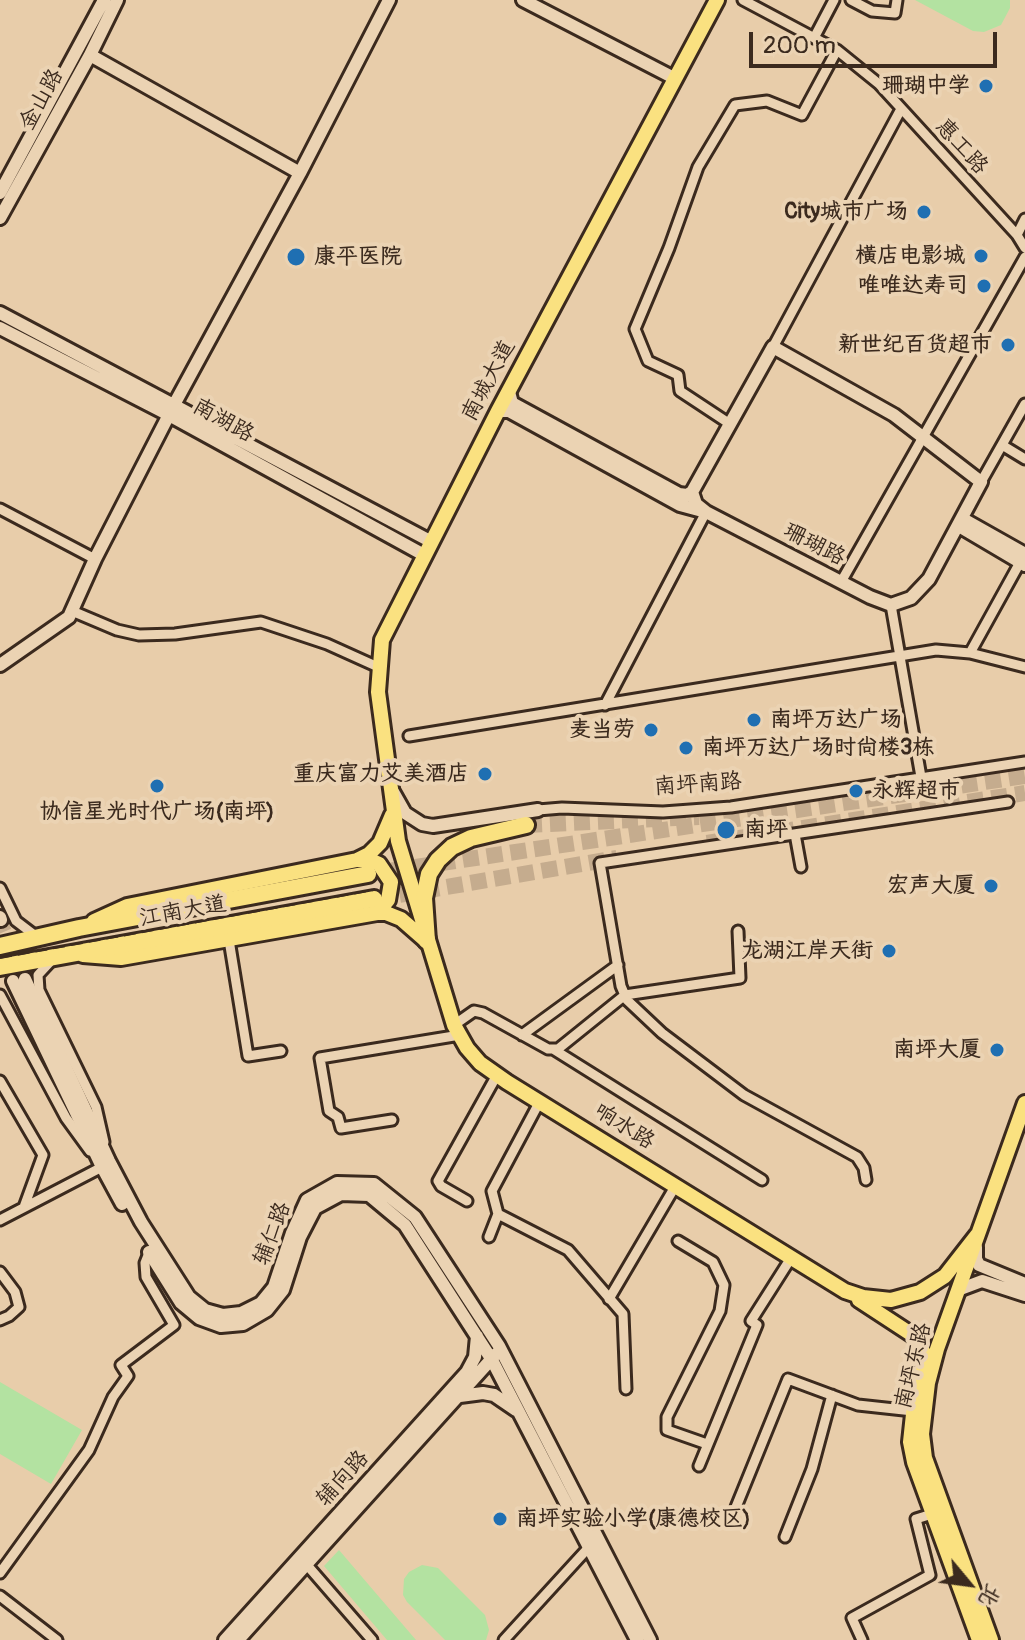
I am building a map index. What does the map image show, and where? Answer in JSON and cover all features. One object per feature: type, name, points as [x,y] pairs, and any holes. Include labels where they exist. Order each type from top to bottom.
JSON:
[{"type":"highway","points":[[427,942],[424,898],[429,874],[438,860],[452,847],[471,838],[526,825]]},
{"type":"highway","name":"江南大道","points":[[0,946],[362,867]]},
{"type":"highway","name":"江南大道","points":[[0,967],[375,906]]},
{"type":"main road","name":"南城大道","points":[[392,795],[378,692],[382,640],[498,411],[717,0]]},
{"type":"main road","points":[[362,867],[380,843],[391,820],[392,795]]},
{"type":"main road","name":"响水路","points":[[392,795],[398,841],[427,942],[457,1030],[480,1063],[845,1291],[863,1297],[891,1300],[920,1292],[945,1276],[977,1235]]},
{"type":"main road","points":[[63,956],[121,958],[229,940],[375,906],[388,900],[391,882],[386,872],[370,860],[362,867]]},
{"type":"main road","points":[[375,906],[401,919],[427,942]]},
{"type":"main road","name":"南坪东路","points":[[979,1639],[932,1514],[910,1442],[913,1411],[925,1359],[958,1290],[1025,1103]]},
{"type":"main road","name":"南坪东路","points":[[845,1291],[930,1350]]},
{"type":"main road","name":"南坪东路","points":[[930,1350],[922,1434],[925,1458],[979,1639]]},
{"type":"street","name":"金山路","points":[[2,184],[104,0]]},
{"type":"street","name":"金山路","points":[[0,218],[117,0]]},
{"type":"street","points":[[0,665],[69,617],[95,559],[172,409],[300,173],[389,0]]},
{"type":"street","points":[[523,0],[674,78]]},
{"type":"street","name":"惠工路","points":[[743,0],[837,50],[879,84],[1017,235],[1025,248]]},
{"type":"street","points":[[814,38],[834,0]]},
{"type":"street","points":[[851,0],[872,11],[895,13],[897,0]]},
{"type":"street","points":[[730,424],[680,391],[678,375],[648,361],[635,329],[698,167],[735,105],[767,101],[802,115],[837,50]]},
{"type":"street","points":[[90,55],[300,173]]},
{"type":"street","points":[[509,392],[512,403],[679,494],[692,492],[901,109]]},
{"type":"street","points":[[1017,235],[1025,219]]},
{"type":"street","points":[[841,582],[1025,257]]},
{"type":"street","points":[[0,313],[427,548]]},
{"type":"street","name":"南湖路","points":[[0,328],[172,409]]},
{"type":"street","points":[[773,347],[894,415],[981,482]]},
{"type":"street","points":[[921,777],[891,605],[911,598],[929,579],[1025,404]]},
{"type":"street","name":"珊瑚路","points":[[498,411],[509,411],[680,505],[706,512],[891,605]]},
{"type":"street","points":[[1002,445],[1025,459]]},
{"type":"street","points":[[605,705],[706,512],[696,504],[692,492]]},
{"type":"street","points":[[0,509],[95,559]]},
{"type":"street","points":[[961,523],[1024,559],[970,653]]},
{"type":"street","points":[[72,611],[117,630],[139,635],[175,634],[261,622],[327,644],[378,667]]},
{"type":"street","points":[[409,736],[936,650],[970,653],[1025,667]]},
{"type":"street","name":"南坪南路","points":[[392,795],[405,813],[422,824],[453,824],[562,808],[663,812],[731,807],[1025,762]]},
{"type":"street","points":[[866,1180],[864,1168],[857,1157],[744,1095],[662,1033],[625,995],[600,863],[1008,802]]},
{"type":"street","points":[[795,834],[801,867]]},
{"type":"street","points":[[0,888],[16,921],[40,938]]},
{"type":"street","points":[[392,1120],[341,1128],[338,1117],[329,1111],[320,1058],[457,1030],[474,1011],[548,1049],[558,1049],[625,995],[740,978],[738,931]]},
{"type":"street","points":[[229,940],[248,1056],[281,1051]]},
{"type":"street","points":[[63,956],[38,975],[39,990],[96,1107],[105,1164]]},
{"type":"street","points":[[522,1035],[618,965]]},
{"type":"street","name":"辅仁路","points":[[19,980],[105,1164],[181,1303],[199,1318],[221,1326],[243,1324],[267,1310],[283,1290],[300,1237],[315,1208],[341,1194],[369,1195],[405,1225],[492,1360],[637,1640]]},
{"type":"street","points":[[0,995],[66,1118],[105,1164]]},
{"type":"street","points":[[553,1049],[762,1180]]},
{"type":"street","points":[[467,1201],[441,1186],[438,1181],[497,1075]]},
{"type":"street","points":[[0,1081],[43,1155],[24,1208]]},
{"type":"street","points":[[489,1237],[498,1214],[492,1191],[540,1101]]},
{"type":"street","points":[[0,1220],[105,1164]]},
{"type":"street","name":"辅仁路","points":[[153,1251],[189,1297],[205,1310],[223,1315],[241,1313],[261,1303],[274,1287],[307,1200],[337,1183],[374,1184],[415,1217],[499,1346],[650,1640]]},
{"type":"street","points":[[609,1299],[676,1185]]},
{"type":"street","points":[[498,1214],[568,1250],[623,1314],[626,1389]]},
{"type":"street","points":[[977,1235],[976,1259],[979,1265],[1025,1284]]},
{"type":"street","points":[[678,1241],[713,1262],[724,1285],[720,1311],[667,1417],[667,1430],[707,1444]]},
{"type":"street","points":[[0,1573],[89,1450],[113,1397],[128,1376],[121,1365],[174,1325],[146,1277],[145,1263],[153,1251]]},
{"type":"street","points":[[699,1466],[757,1325],[751,1321],[791,1258]]},
{"type":"street","points":[[0,1272],[15,1292],[19,1307],[0,1320]]},
{"type":"street","points":[[958,1290],[974,1281],[982,1281],[1025,1295]]},
{"type":"street","name":"辅向路","points":[[225,1640],[467,1372],[475,1357],[477,1336]]},
{"type":"street","name":"辅向路","points":[[238,1640],[492,1360],[499,1346]]},
{"type":"street","points":[[736,1507],[788,1379],[858,1405],[913,1411]]},
{"type":"street","points":[[460,1396],[473,1393],[494,1395],[519,1412]]},
{"type":"street","points":[[785,1537],[812,1469],[832,1395]]},
{"type":"street","points":[[862,1640],[852,1618],[930,1575],[916,1519],[932,1514]]},
{"type":"street","points":[[504,1640],[590,1546]]},
{"type":"street","points":[[307,1565],[372,1640]]},
{"type":"street","points":[[0,1596],[57,1640]]},
{"type":"green space","points":[[915,0],[1010,0],[1010,8],[1001,25],[984,32],[973,31]]},
{"type":"green space","points":[[0,1382],[82,1430],[51,1484],[0,1454]]},
{"type":"green space","points":[[339,1550],[416,1640],[387,1640],[324,1566]]},
{"type":"green space","points":[[422,1565],[438,1568],[485,1615],[489,1630],[486,1640],[445,1640],[407,1602],[403,1595],[404,1579],[409,1572]]},
{"type":"tunnel","points":[[368,874],[1025,776]]},
{"type":"tunnel","points":[[707,843],[1025,793]]},
{"type":"tunnel","points":[[526,825],[699,817]]},
{"type":"tunnel","points":[[376,899],[617,858]]},
{"type":"tunnel","points":[[1,920],[21,968]]},
{"type":"railway","points":[[0,958],[373,890]]},
{"type":"place","name":"珊瑚中学","points":[[986,86]]},
{"type":"place","name":"City城市广场","points":[[924,212]]},
{"type":"place","name":"横店电影城","points":[[981,256]]},
{"type":"place","name":"康平医院","points":[[296,257]]},
{"type":"place","name":"唯唯达寿司","points":[[984,286]]},
{"type":"place","name":"新世纪百货超市","points":[[1008,345]]},
{"type":"place","name":"南坪万达广场","points":[[754,720]]},
{"type":"place","name":"麦当劳","points":[[651,730]]},
{"type":"place","name":"南坪万达广场时尚楼3栋","points":[[686,748]]},
{"type":"place","name":"重庆富力艾美酒店","points":[[485,774]]},
{"type":"place","name":"协信星光时代广场(南坪)","points":[[157,786]]},
{"type":"place","name":"永辉超市","points":[[856,791]]},
{"type":"place","name":"南坪","points":[[726,830]]},
{"type":"place","name":"宏声大厦","points":[[991,886]]},
{"type":"place","name":"龙湖江岸天街","points":[[889,951]]},
{"type":"place","name":"南坪大厦","points":[[997,1050]]},
{"type":"place","name":"南坪实验小学(康德校区)","points":[[500,1519]]}]
